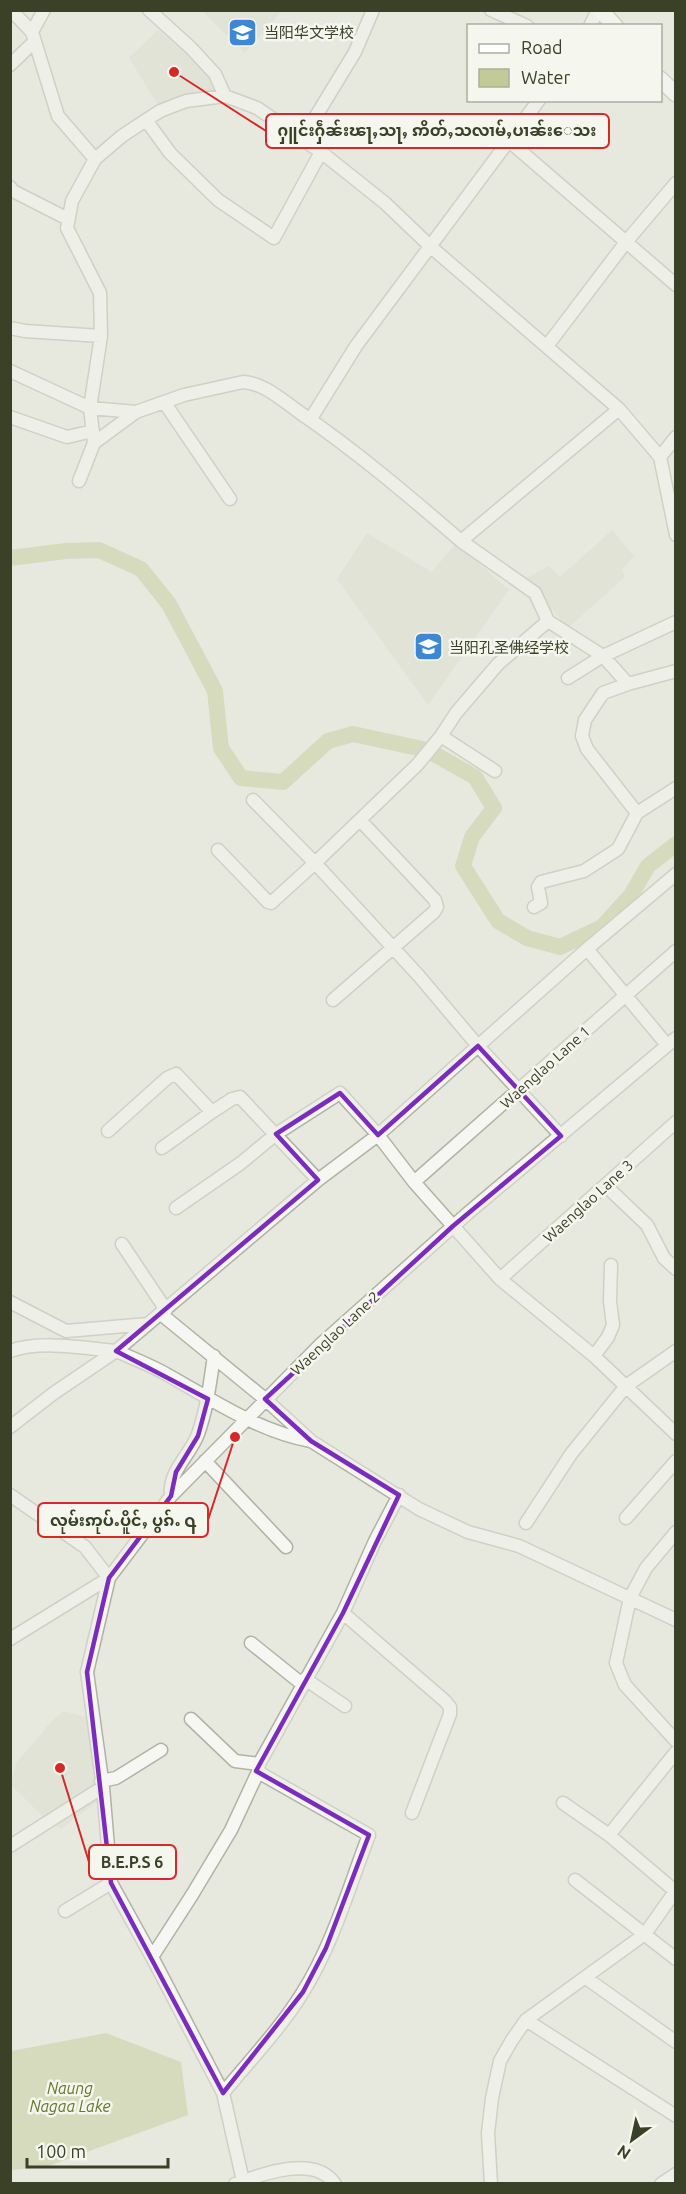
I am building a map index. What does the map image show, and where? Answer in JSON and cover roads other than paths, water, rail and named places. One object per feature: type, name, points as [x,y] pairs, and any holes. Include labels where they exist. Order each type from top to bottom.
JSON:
[{"type":"main road","points":[[599,10],[613,24]]},
{"type":"main road","points":[[662,80],[675,94]]},
{"type":"street","points":[[11,10],[34,37],[58,116],[96,159]]},
{"type":"street","points":[[10,65],[34,37],[44,10]]},
{"type":"street","points":[[149,10],[191,48],[215,74],[225,96]]},
{"type":"street","points":[[302,139],[355,52],[373,10]]},
{"type":"street","points":[[491,10],[522,24]]},
{"type":"street","points":[[591,24],[599,10]]},
{"type":"street","points":[[79,481],[94,437],[90,408],[101,336],[100,293],[67,228],[72,201],[96,159],[122,136],[160,111],[186,101],[225,96],[257,108],[321,152],[385,203],[431,247],[619,409],[660,457],[675,535]]},
{"type":"street","points":[[310,420],[356,346],[538,102]]},
{"type":"street","points":[[146,120],[170,153],[218,200],[274,238],[321,152]]},
{"type":"street","points":[[509,141],[675,285]]},
{"type":"street","points":[[547,346],[626,242],[675,183]]},
{"type":"street","points":[[10,187],[13,191],[68,219]]},
{"type":"street","points":[[10,328],[101,336]]},
{"type":"street","points":[[10,371],[90,408],[136,412]]},
{"type":"street","points":[[10,417],[67,437],[94,437],[136,412],[184,395],[252,382],[310,420],[392,482],[461,541],[535,593],[548,621],[603,656],[628,684]]},
{"type":"street","points":[[164,402],[230,499]]},
{"type":"street","points":[[461,541],[619,409]]},
{"type":"street","points":[[660,457],[675,437]]},
{"type":"street","points":[[218,850],[271,903],[417,765],[441,736],[456,713],[498,664],[548,621]]},
{"type":"street","points":[[568,678],[603,656],[675,622]]},
{"type":"street","points":[[637,813],[587,749],[582,736],[585,720],[603,693],[675,671]]},
{"type":"street","points":[[441,736],[495,771]]},
{"type":"street","points":[[534,907],[541,903],[538,887],[541,882],[584,871],[618,849],[637,813],[675,788]]},
{"type":"street","points":[[253,800],[315,863],[561,1136]]},
{"type":"street","points":[[333,1000],[437,907],[435,900],[360,820]]},
{"type":"street","points":[[10,1427],[54,1393],[116,1351],[318,1180],[378,1135],[675,874]]},
{"type":"street","points":[[587,949],[626,995],[671,1042]]},
{"type":"street","name":"Waenglao Lane 1","points":[[414,1182],[675,951]]},
{"type":"street","name":"Waenglao Lane 2","points":[[10,1639],[109,1578],[171,1496],[321,1344],[453,1226],[671,1042]]},
{"type":"street","points":[[108,1131],[167,1078],[176,1074],[212,1112]]},
{"type":"street","points":[[176,1208],[241,1163],[276,1134],[340,1093],[378,1135],[414,1182],[500,1279],[594,1356],[675,1434]]},
{"type":"street","points":[[162,1148],[232,1098],[240,1097],[318,1180]]},
{"type":"street","name":"Waenglao Lane 3","points":[[500,1279],[675,1122]]},
{"type":"street","points":[[606,1185],[647,1225],[664,1258],[675,1269]]},
{"type":"street","points":[[122,1244],[163,1312],[311,1441],[419,1509],[468,1532],[519,1546],[675,1620]]},
{"type":"street","points":[[594,1356],[608,1337],[613,1325],[610,1301],[611,1265]]},
{"type":"street","points":[[10,1302],[66,1331],[148,1324]]},
{"type":"street","points":[[10,1351],[22,1347],[41,1346],[116,1351],[164,1373],[246,1419],[291,1437],[311,1441]]},
{"type":"street","points":[[526,1524],[571,1454],[626,1386],[675,1351]]},
{"type":"street","points":[[171,1496],[170,1486],[176,1472],[198,1436],[208,1399],[214,1356]]},
{"type":"street","points":[[205,1461],[286,1547]]},
{"type":"street","points":[[626,1518],[675,1461]]},
{"type":"street","points":[[10,1495],[85,1547],[109,1578],[87,1671],[102,1784],[111,1883],[223,2093],[247,2181],[298,2167],[312,2168],[324,2173],[335,2184]]},
{"type":"street","points":[[152,1957],[231,1830],[259,1768],[343,1612],[399,1495]]},
{"type":"street","points":[[675,1532],[646,1568],[630,1598],[616,1663],[626,1685],[675,1741]]},
{"type":"street","points":[[343,1612],[450,1707],[450,1714],[412,1813]]},
{"type":"street","points":[[251,1643],[304,1682],[345,1706]]},
{"type":"street","points":[[191,1719],[235,1761],[259,1768],[369,1835],[327,1948],[303,1992],[269,2038],[223,2093]]},
{"type":"street","points":[[10,1846],[102,1784],[162,1750]]},
{"type":"street","points":[[609,1835],[675,1752]]},
{"type":"street","points":[[491,2184],[488,2133],[500,2061],[512,2040],[526,2020],[645,1934],[675,1890],[609,1835],[562,1803]]},
{"type":"street","points":[[575,1880],[675,1959]]},
{"type":"street","points":[[64,1911],[111,1883]]},
{"type":"street","points":[[586,1978],[675,2042]]},
{"type":"street","points":[[526,2020],[675,2116]]},
{"type":"street","points":[[661,2184],[675,2174]]},
{"type":"water","name":"Naung Nagaa Lake","points":[[106,2033],[181,2062],[188,2115],[46,2167],[11,2170],[11,2051]]},
{"type":"waterway","points":[[10,558],[66,551],[99,550],[141,569],[169,604],[215,691],[221,748],[241,778],[283,782],[328,741],[353,734],[427,750],[475,777],[494,808],[472,837],[463,866],[498,921],[527,938],[560,947],[602,927],[631,895],[648,866],[676,844]]},
{"type":"place","name":"当阳华文学校","points":[[243,32]]},
{"type":"place","name":"ႁူင်းႁဵၼ်းၽႃႇသႃႇ ဢိတ်ႇသလၢမ်ႇပၢၼ်းေသး","points":[[174,72]]},
{"type":"place","name":"当阳孔圣佛经学校","points":[[428,647]]},
{"type":"place","name":"လုမ်းဢုပ်ႉပိူင်ႇ ပွၵ်ႉ ႖","points":[[235,1437]]},
{"type":"place","name":"B.E.P.S 6","points":[[60,1768]]}]
